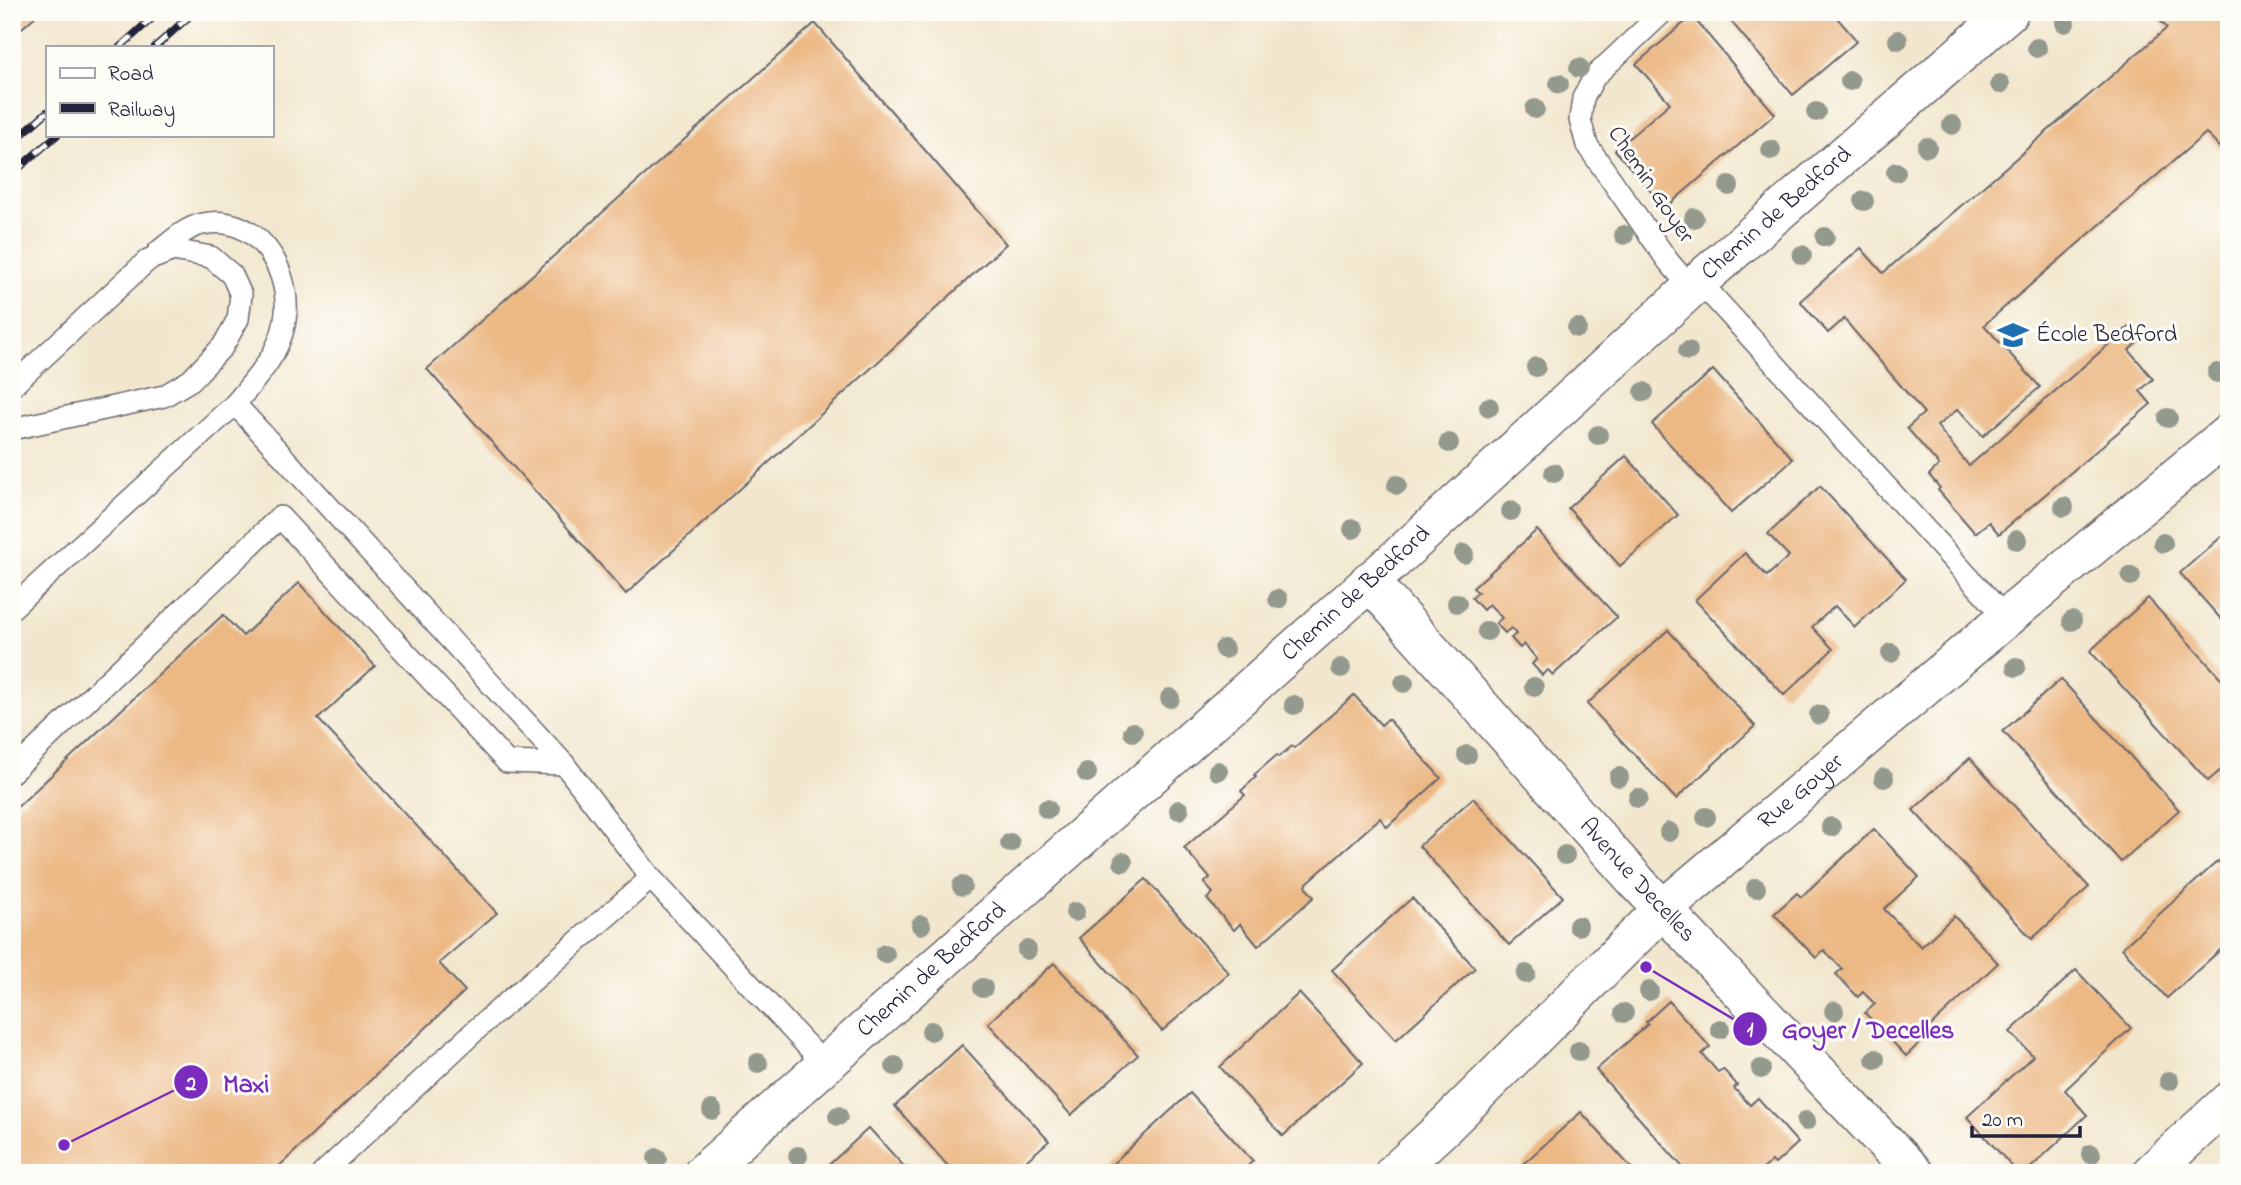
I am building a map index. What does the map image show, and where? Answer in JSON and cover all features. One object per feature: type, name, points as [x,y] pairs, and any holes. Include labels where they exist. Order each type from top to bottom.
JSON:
[{"type":"street","name":"Chemin de Bedford","points":[[703,1173],[1369,581],[1695,285],[2010,12]]},
{"type":"street","name":"Rue Goyer","points":[[1394,1173],[1447,1125],[1663,909],[2229,433]]},
{"type":"street","name":"Avenue Decelles","points":[[1369,581],[1663,909],[1914,1173]]},
{"type":"street","points":[[2151,1173],[2229,1101]]},
{"type":"lane","name":"Chemin Goyer","points":[[1663,12],[1595,76],[1583,98],[1580,120],[1587,145],[1668,261],[1695,285],[2006,618]]},
{"type":"lane","points":[[12,386],[148,260],[183,232],[202,224],[224,223],[248,230],[267,247],[281,272],[286,311],[271,360],[235,404],[12,608]]},
{"type":"lane","points":[[12,429],[164,396],[191,380],[223,346],[238,319],[241,295],[232,275],[211,257],[173,250],[148,260]]},
{"type":"lane","points":[[235,404],[564,764],[651,878],[825,1065]]},
{"type":"lane","points":[[12,772],[280,517],[507,762],[564,764]]},
{"type":"lane","points":[[323,1173],[488,1018],[651,878]]},
{"type":"building","points":[[12,12],[40,12],[12,37]]},
{"type":"building","points":[[1723,12],[1832,12],[1857,41],[1793,95]]},
{"type":"building","points":[[2152,12],[2229,12],[2229,158],[2206,133],[1984,325],[2040,387],[1983,436],[1958,409],[1937,426],[1969,466],[2131,325],[2142,338],[2129,350],[2153,379],[2140,391],[2151,404],[1999,534],[1989,522],[1975,533],[1938,490],[1940,488],[1929,475],[1939,465],[1907,428],[1924,413],[1844,319],[1828,333],[1800,301],[1861,248],[1883,273],[2167,28]]},
{"type":"building","points":[[1692,16],[1775,114],[1665,208],[1615,150],[1670,103],[1636,64]]},
{"type":"building","points":[[815,23],[1006,244],[626,594],[427,369]]},
{"type":"building","points":[[1713,370],[1793,459],[1731,513],[1652,424]]},
{"type":"building","points":[[1626,456],[1678,515],[1620,566],[1568,508]]},
{"type":"building","points":[[1820,486],[1906,579],[1855,627],[1835,606],[1812,627],[1833,649],[1784,695],[1695,600],[1745,553],[1767,576],[1789,556],[1768,534]]},
{"type":"building","points":[[1537,530],[1617,617],[1553,675],[1548,670],[1542,675],[1532,664],[1537,659],[1524,644],[1520,648],[1511,638],[1516,634],[1511,628],[1505,633],[1496,623],[1502,618],[1489,604],[1483,610],[1472,598],[1478,592],[1473,588]]},
{"type":"building","points":[[2229,530],[2229,628],[2180,573]]},
{"type":"building","points":[[299,583],[375,666],[318,719],[497,913],[439,963],[465,991],[272,1173],[12,1173],[12,812],[223,615],[243,636]]},
{"type":"building","points":[[2148,598],[2229,687],[2229,763],[2208,781],[2090,651]]},
{"type":"building","points":[[1668,630],[1755,726],[1676,799],[1587,704]]},
{"type":"building","points":[[2061,679],[2179,810],[2121,862],[2003,731]]},
{"type":"building","points":[[1354,695],[1381,725],[1388,719],[1441,778],[1387,827],[1380,818],[1307,883],[1306,888],[1314,897],[1258,946],[1240,924],[1234,930],[1207,899],[1213,893],[1204,883],[1210,878],[1184,848],[1245,795],[1241,791],[1256,777],[1254,775],[1277,755],[1279,757],[1292,746],[1294,748]]},
{"type":"building","points":[[1970,758],[2089,887],[2032,939],[1913,810]]},
{"type":"building","points":[[1473,798],[1563,897],[1509,945],[1419,846]]},
{"type":"building","points":[[1874,829],[1919,877],[1884,909],[1921,947],[1954,916],[1998,963],[1924,1032],[1928,1035],[1906,1056],[1865,1013],[1875,1004],[1863,992],[1858,997],[1836,974],[1842,969],[1824,950],[1816,958],[1774,914],[1797,893],[1801,897]]},
{"type":"building","points":[[2218,861],[2229,873],[2229,942],[2167,998],[2122,948]]},
{"type":"building","points":[[1146,879],[1229,973],[1162,1031],[1079,938]]},
{"type":"building","points":[[1412,898],[1475,968],[1396,1040],[1332,970]]},
{"type":"building","points":[[1054,963],[1138,1055],[1071,1115],[988,1023]]},
{"type":"building","points":[[2076,970],[2131,1028],[2065,1090],[2087,1115],[2025,1173],[2018,1173],[1967,1117],[2033,1056],[2010,1032]]},
{"type":"building","points":[[1299,993],[1363,1063],[1283,1136],[1220,1067]]},
{"type":"building","points":[[1669,1001],[1710,1047],[1702,1054],[1718,1072],[1723,1069],[1737,1085],[1734,1088],[1750,1105],[1758,1098],[1798,1143],[1775,1164],[1772,1161],[1759,1173],[1688,1173],[1596,1070],[1648,1024],[1646,1022]]},
{"type":"building","points":[[962,1045],[1049,1141],[1012,1173],[954,1173],[895,1106]]},
{"type":"building","points":[[1190,1093],[1253,1161],[1240,1173],[1116,1173],[1110,1166]]},
{"type":"building","points":[[1581,1112],[1636,1173],[1529,1173],[1522,1165]]},
{"type":"building","points":[[869,1128],[910,1173],[820,1173]]},
{"type":"railway","points":[[121,46],[159,12]]},
{"type":"railway","points":[[156,46],[194,12]]},
{"type":"railway","points":[[12,143],[46,113]]},
{"type":"railway","points":[[12,174],[56,136]]},
{"type":"place","name":"École Bedford","points":[[2013,335]]},
{"type":"place","name":"Goyer / Decelles","points":[[1646,967]]},
{"type":"place","name":"Maxi","points":[[64,1145]]}]
